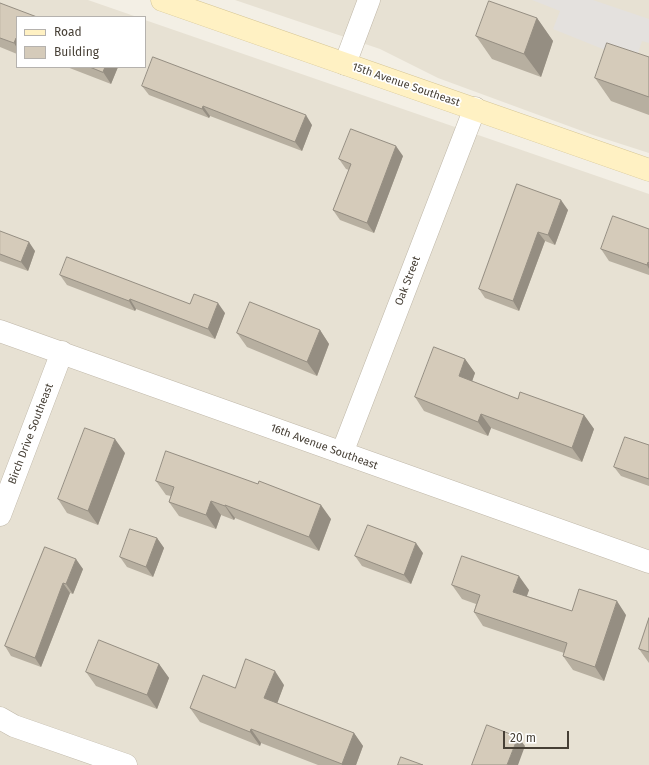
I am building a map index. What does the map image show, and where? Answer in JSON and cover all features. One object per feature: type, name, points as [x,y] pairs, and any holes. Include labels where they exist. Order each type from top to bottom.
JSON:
[{"type":"street","name":"15th Avenue Southeast","points":[[162,0],[649,170]]},
{"type":"street","points":[[345,64],[369,0]]},
{"type":"street","name":"Oak Street","points":[[342,453],[475,108]]},
{"type":"street","name":"16th Avenue Southeast","points":[[0,331],[649,562]]},
{"type":"street","name":"Birch Drive Southeast","points":[[0,515],[62,352]]},
{"type":"street","points":[[0,718],[14,726],[126,765]]},
{"type":"shaded area","points":[[0,0],[88,0],[134,16],[16,16],[16,68],[146,68],[146,20],[649,194],[649,765],[0,765]]},
{"type":"shaded area","points":[[235,0],[649,0],[649,153],[593,135],[438,78],[380,49]]},
{"type":"shaded area","points":[[532,0],[593,0],[649,19],[649,43],[642,41],[635,62],[553,29],[560,11]]},
{"type":"building","points":[[489,1],[537,18],[524,54],[476,36]]},
{"type":"building","points":[[0,3],[34,16],[16,16],[16,38],[14,43],[0,38]]},
{"type":"building","points":[[607,43],[649,57],[649,97],[595,78]]},
{"type":"building","points":[[153,57],[306,115],[295,142],[203,106],[202,109],[142,86]]},
{"type":"building","points":[[93,68],[105,68],[103,72]]},
{"type":"building","points":[[351,129],[396,146],[367,223],[333,210],[351,164],[339,159]]},
{"type":"building","points":[[517,184],[561,200],[548,235],[538,232],[513,301],[479,289]]},
{"type":"building","points":[[613,216],[649,229],[649,263],[648,262],[647,265],[601,249]]},
{"type":"building","points":[[0,231],[29,242],[21,262],[0,254]]},
{"type":"building","points":[[67,257],[190,304],[194,294],[218,303],[208,329],[130,299],[129,301],[60,275]]},
{"type":"building","points":[[250,302],[320,330],[307,362],[237,333]]},
{"type":"building","points":[[434,347],[465,359],[459,376],[518,399],[520,392],[584,415],[572,448],[481,414],[478,422],[415,397]]},
{"type":"building","points":[[85,428],[115,439],[88,511],[58,499]]},
{"type":"building","points":[[625,437],[649,445],[649,479],[614,467]]},
{"type":"building","points":[[166,451],[258,484],[259,481],[321,505],[309,537],[211,501],[206,515],[169,502],[174,487],[156,481]]},
{"type":"building","points":[[368,525],[416,543],[404,575],[355,556]]},
{"type":"building","points":[[130,529],[157,538],[146,567],[120,557]]},
{"type":"building","points":[[45,547],[76,559],[66,584],[63,583],[35,658],[5,646]]},
{"type":"building","points":[[462,556],[519,576],[513,592],[572,611],[579,589],[617,601],[595,667],[563,656],[567,643],[474,612],[480,595],[452,585]]},
{"type":"building","points":[[649,618],[649,652],[639,649]]},
{"type":"building","points":[[99,640],[159,664],[147,695],[86,672]]},
{"type":"building","points":[[246,659],[275,671],[264,698],[354,733],[342,764],[251,729],[250,732],[190,708],[203,675],[235,688]]},
{"type":"building","points":[[487,725],[518,737],[507,765],[472,765]]},
{"type":"building","points":[[401,757],[423,765],[398,765]]}]
